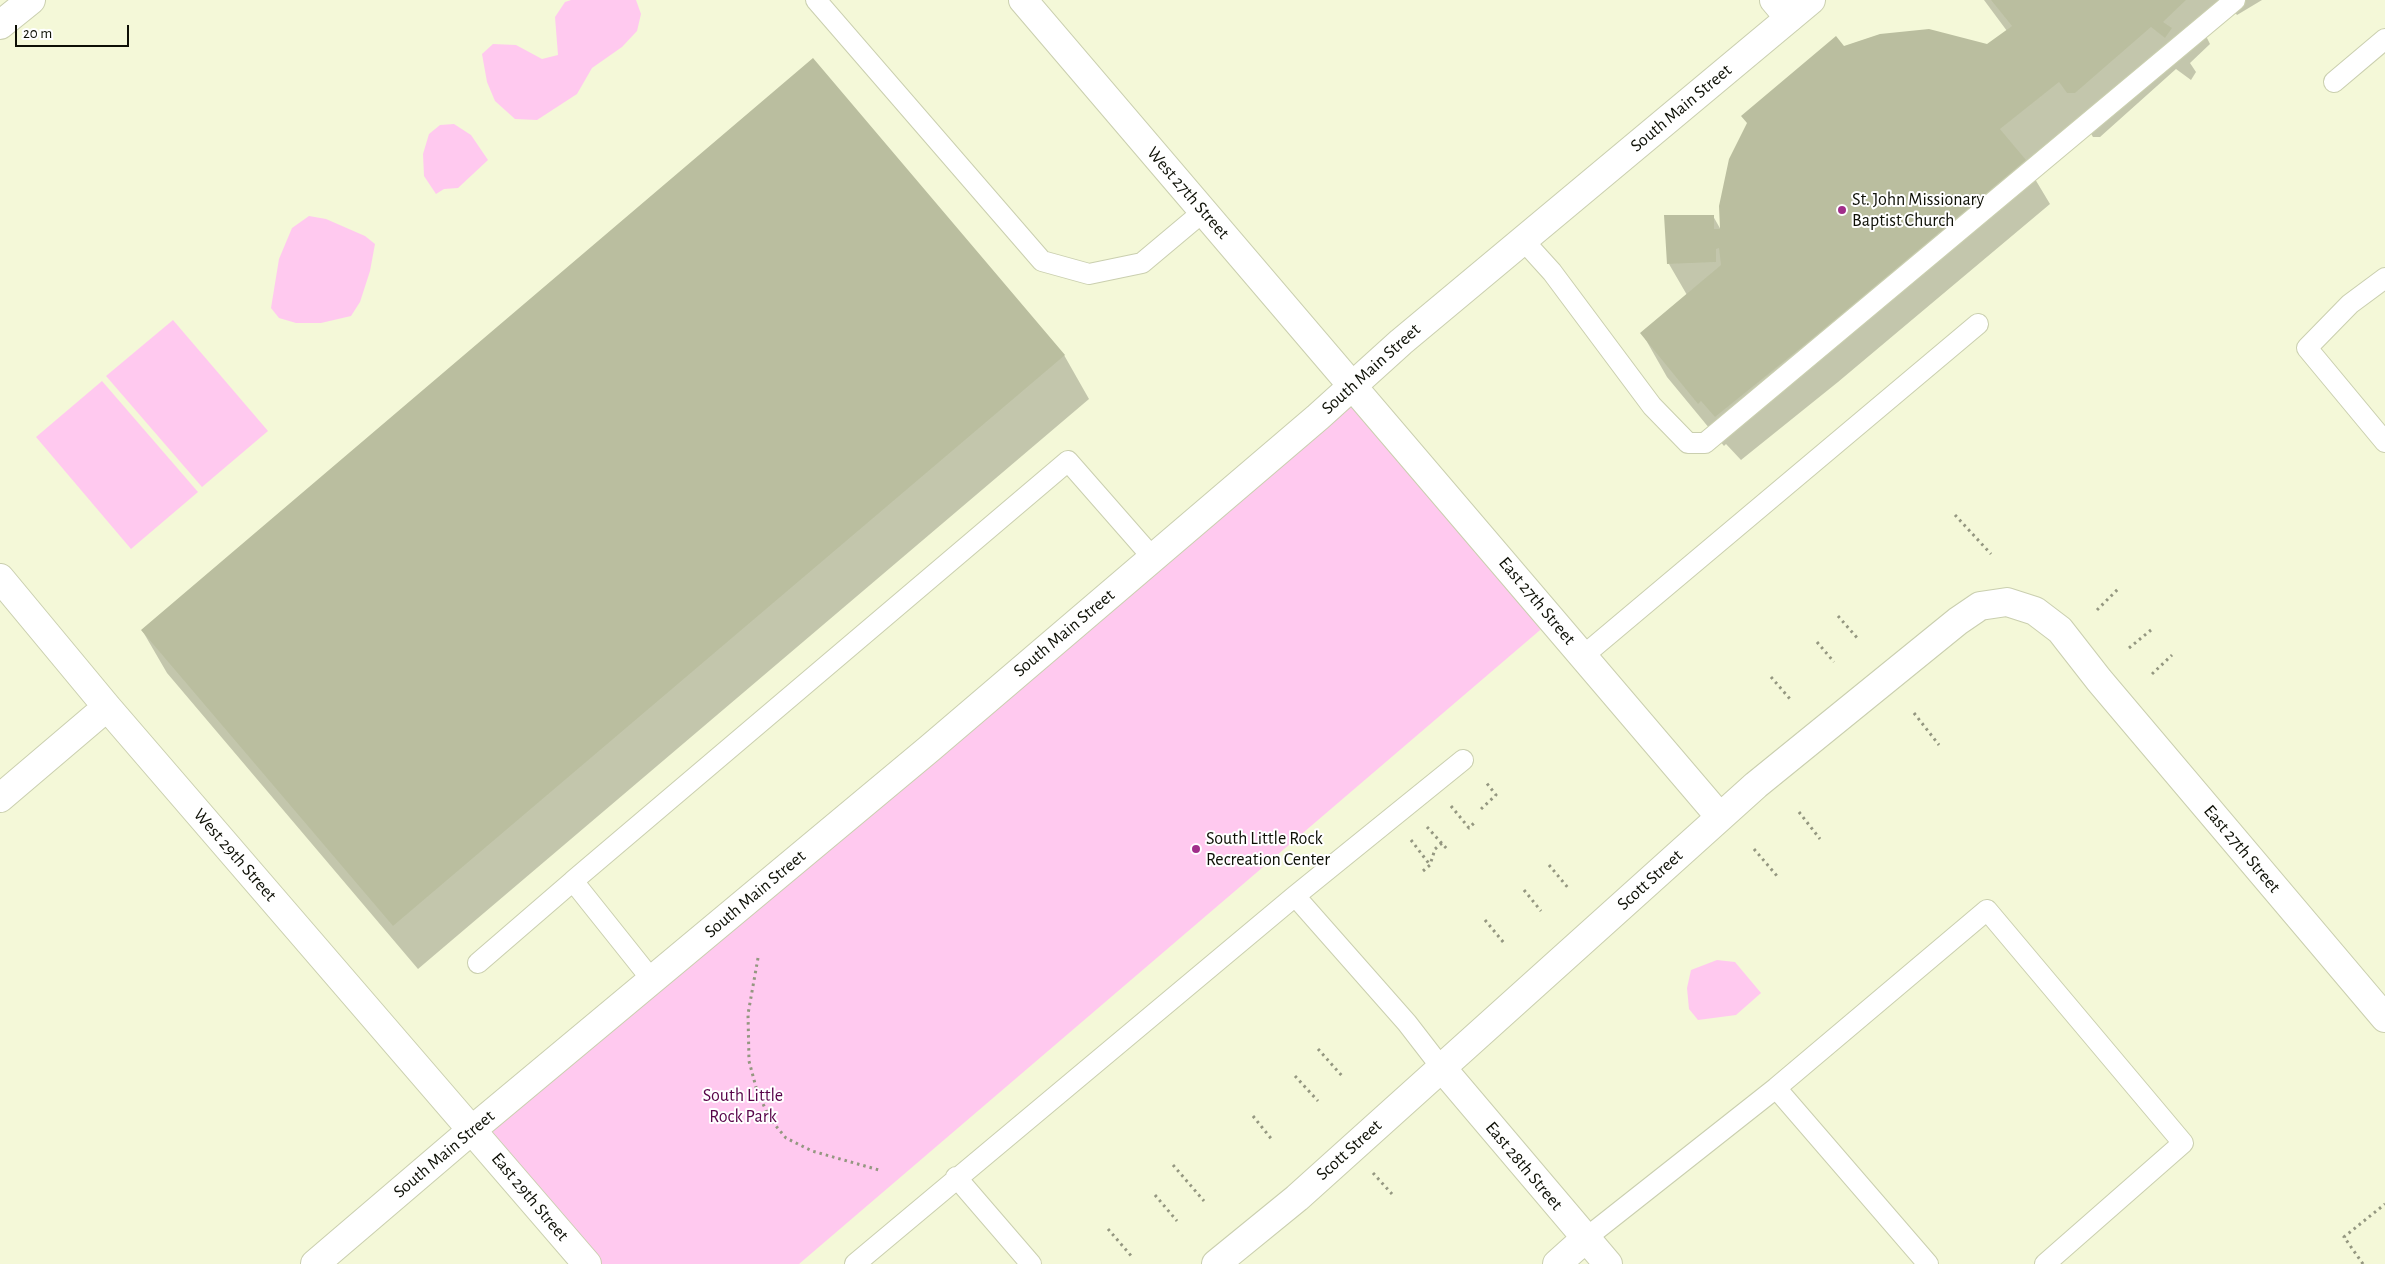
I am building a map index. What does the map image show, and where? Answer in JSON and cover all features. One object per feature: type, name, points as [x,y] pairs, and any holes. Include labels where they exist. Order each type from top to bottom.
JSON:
[{"type":"street","points":[[0,25],[30,0]]},
{"type":"street","name":"West 27th Street","points":[[1023,0],[1353,385]]},
{"type":"street","name":"South Main Street","points":[[315,1264],[473,1129],[929,749],[1153,558],[1522,240],[1782,9],[1811,0]]},
{"type":"street","name":"East 27th Street","points":[[1353,385],[1720,817]]},
{"type":"street","name":"West 29th Street","points":[[0,578],[107,707],[473,1129]]},
{"type":"street","name":"Scott Street","points":[[1216,1264],[1297,1198],[1720,817],[1830,724],[1958,621],[1980,606],[2007,602],[2036,612],[2060,630],[2099,680]]},
{"type":"street","name":"East 27th Street","points":[[2099,680],[2385,1018]]},
{"type":"street","points":[[0,798],[107,707]]},
{"type":"street","name":"East 28th Street","points":[[1441,1067],[1608,1264]]},
{"type":"street","name":"East 29th Street","points":[[473,1129],[587,1264]]},
{"type":"street","points":[[1557,1264],[1586,1238]]},
{"type":"lane","points":[[816,0],[1042,261],[1089,274],[1142,263],[1204,211]]},
{"type":"lane","points":[[1522,240],[1552,272],[1652,406],[1688,443],[1705,443],[2235,0]]},
{"type":"lane","points":[[2334,82],[2385,39]]},
{"type":"lane","points":[[2385,278],[2350,304],[2307,348],[2385,442]]},
{"type":"lane","points":[[1583,656],[1978,324]]},
{"type":"lane","points":[[478,963],[1068,461],[1153,558]]},
{"type":"lane","points":[[855,1264],[1295,896],[1463,760]]},
{"type":"lane","points":[[573,881],[652,980]]},
{"type":"lane","points":[[1295,896],[1407,1024],[1441,1067]]},
{"type":"lane","points":[[1586,1238],[1776,1088],[1987,910],[2183,1143],[2045,1264]]},
{"type":"lane","points":[[1776,1088],[1928,1264]]},
{"type":"lane","points":[[956,1178],[1031,1264]]},
{"type":"path","points":[[1955,514],[1991,554]]},
{"type":"path","points":[[2097,610],[2118,589]]},
{"type":"path","points":[[1838,616],[1859,640]]},
{"type":"path","points":[[2130,648],[2151,630]]},
{"type":"path","points":[[1817,642],[1834,662]]},
{"type":"path","points":[[2152,674],[2172,655]]},
{"type":"path","points":[[1772,678],[1790,699]]},
{"type":"path","points":[[1914,713],[1939,745]]},
{"type":"path","points":[[1481,809],[1496,796],[1482,777]]},
{"type":"path","points":[[1450,804],[1469,828],[1474,823]]},
{"type":"path","points":[[1799,812],[1820,838]]},
{"type":"path","points":[[1425,825],[1447,848]]},
{"type":"path","points":[[1409,838],[1430,864]]},
{"type":"path","points":[[1423,871],[1430,864],[1436,849],[1442,843]]},
{"type":"path","points":[[1754,849],[1777,876]]},
{"type":"path","points":[[1549,865],[1568,889]]},
{"type":"path","points":[[1524,890],[1541,911]]},
{"type":"path","points":[[1485,920],[1504,943]]},
{"type":"path","points":[[758,958],[748,1014],[749,1061],[757,1091],[770,1119],[786,1138],[812,1152],[879,1170]]},
{"type":"path","points":[[1318,1049],[1343,1077]]},
{"type":"path","points":[[1295,1076],[1318,1101]]},
{"type":"path","points":[[1253,1116],[1273,1140]]},
{"type":"path","points":[[1173,1165],[1204,1201]]},
{"type":"path","points":[[1155,1195],[1177,1221]]},
{"type":"path","points":[[2363,1264],[2344,1237],[2385,1204]]},
{"type":"path","points":[[1108,1228],[1133,1258]]},
{"type":"green space","points":[[571,0],[636,0],[641,14],[637,31],[622,47],[592,68],[577,94],[537,120],[515,119],[495,101],[487,82],[482,54],[493,44],[516,45],[542,59],[558,55],[555,17],[565,2]]},
{"type":"green space","points":[[454,124],[471,135],[488,160],[458,188],[444,189],[436,194],[424,176],[423,154],[429,134],[440,125]]},
{"type":"green space","points":[[309,216],[326,219],[365,236],[375,244],[370,271],[360,302],[351,316],[321,323],[296,323],[279,318],[271,308],[279,259],[292,228]]},
{"type":"green space","points":[[173,320],[268,431],[202,487],[106,376]]},
{"type":"green space","points":[[102,381],[198,492],[131,549],[36,437]]},
{"type":"green space","name":"South Little Rock Park","points":[[1353,385],[1553,619],[799,1264],[587,1264],[473,1129]]},
{"type":"green space","points":[[1717,960],[1735,962],[1761,993],[1736,1015],[1698,1020],[1689,1009],[1687,988],[1691,970]]},
{"type":"building","name":"St. John Missionary Baptist Church","points":[[1991,0],[2186,0],[2163,22],[2172,28],[2165,38],[2151,27],[2075,93],[2067,93],[2059,82],[2000,129],[2026,160],[1813,338],[1715,417],[1701,401],[1698,404],[1640,333],[1721,265],[1719,248],[1716,249],[1716,262],[1667,264],[1664,215],[1714,215],[1714,229],[1720,229],[1719,206],[1729,159],[1747,123],[1741,116],[1836,36],[1844,46],[1880,34],[1929,29],[1987,44],[2012,26]]},
{"type":"building","points":[[813,58],[1065,355],[393,926],[141,630]]},
{"type":"place","name":"St. John Missionary Baptist Church","points":[[1842,210]]},
{"type":"place","name":"South Little Rock Recreation Center","points":[[1196,849]]}]
